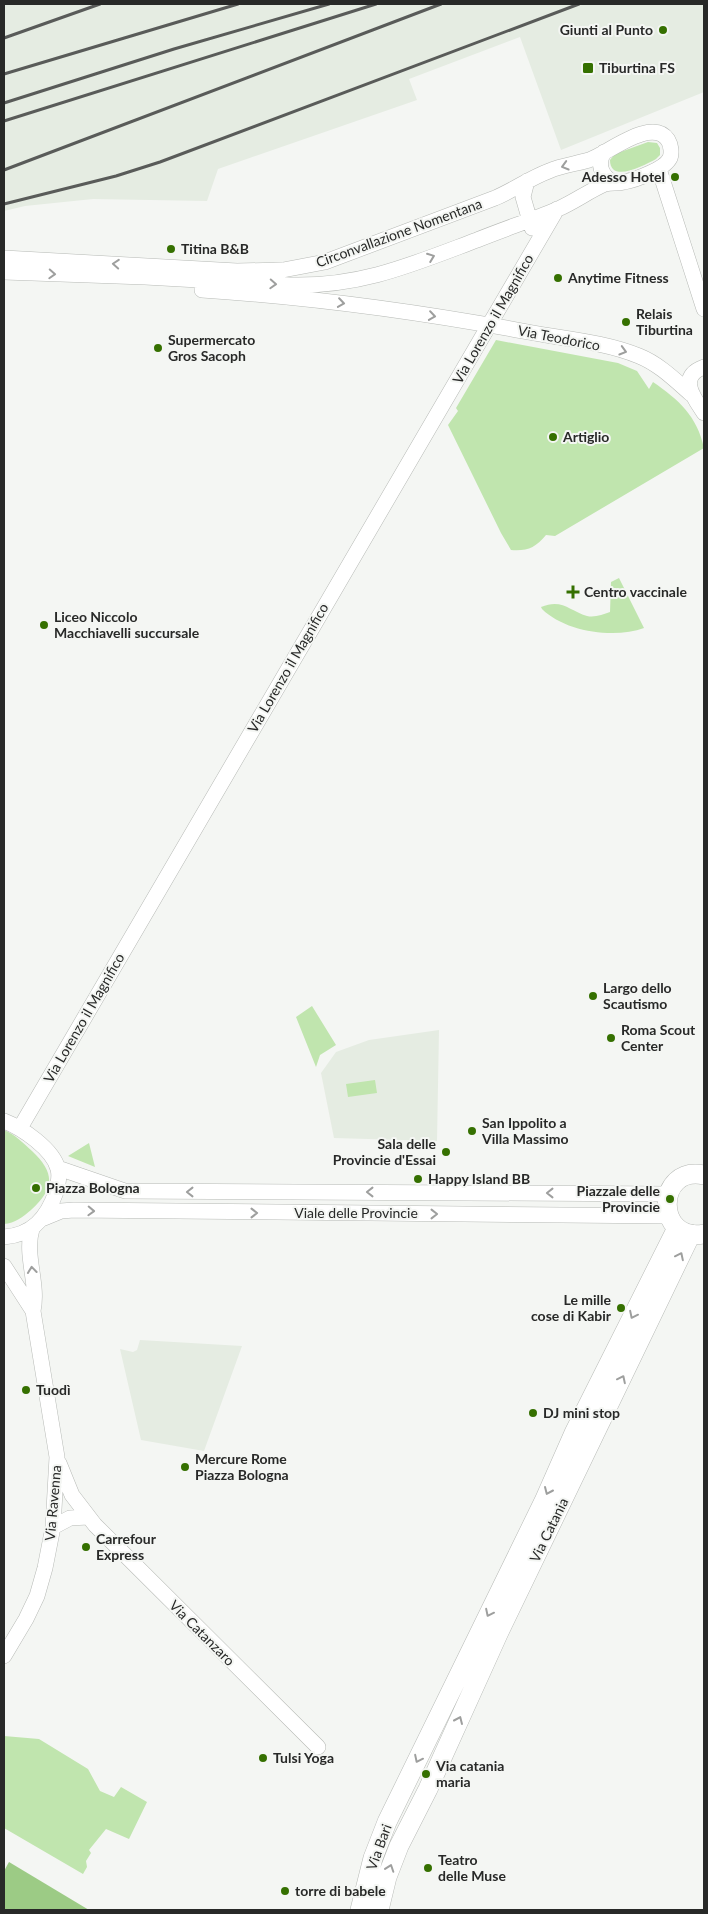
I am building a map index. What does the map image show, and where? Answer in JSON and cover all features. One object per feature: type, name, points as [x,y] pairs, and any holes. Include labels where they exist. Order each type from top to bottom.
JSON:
[{"type":"main road","points":[[691,1231],[667,1206],[668,1194],[673,1185],[681,1179],[703,1171]]},
{"type":"main road","name":"Via Catania","points":[[404,1786],[544,1501],[574,1433],[691,1231]]},
{"type":"main road","name":"Via Catania","points":[[409,1828],[499,1632],[691,1231]]},
{"type":"main road","name":"Via Bari","points":[[360,1910],[375,1853],[404,1786]]},
{"type":"main road","name":"Via Bari","points":[[379,1910],[391,1866],[409,1828]]},
{"type":"street","name":"Circonvallazione Nomentana","points":[[4,258],[217,270],[263,271],[290,269],[325,262],[370,246],[512,191],[550,170],[589,160],[612,146],[650,132],[658,133],[666,138],[671,150],[669,160],[659,169],[627,181],[613,182],[557,209],[389,272],[341,283],[290,285],[4,272]]},
{"type":"street","points":[[604,152],[601,159],[601,169],[605,176],[613,182]]},
{"type":"street","points":[[659,169],[704,309]]},
{"type":"street","points":[[527,181],[523,194],[530,219],[532,252]]},
{"type":"street","name":"Via Lorenzo il Magnifico","points":[[20,1128],[557,209]]},
{"type":"street","name":"Circonvallazione Nomentana","points":[[119,277],[185,289],[279,296],[384,309]]},
{"type":"street","name":"Via Teodorico","points":[[384,309],[490,324],[609,347],[633,354],[651,362],[691,394],[704,413]]},
{"type":"street","points":[[691,394],[690,382],[693,375],[703,366]]},
{"type":"street","points":[[4,1121],[20,1128],[47,1152],[58,1168],[58,1183],[53,1200],[44,1218],[32,1229],[4,1237]]},
{"type":"street","name":"Viale delle Provincie","points":[[58,1168],[125,1191],[668,1194]]},
{"type":"street","name":"Viale delle Provincie","points":[[44,1218],[74,1210],[691,1231]]},
{"type":"street","points":[[32,1229],[30,1245],[35,1291],[33,1311]]},
{"type":"street","points":[[4,1266],[33,1311]]},
{"type":"street","name":"Via Ravenna","points":[[4,1656],[26,1619],[39,1589],[53,1527],[57,1457],[33,1311]]},
{"type":"street","name":"Via Catanzaro","points":[[57,1457],[72,1495],[88,1517],[318,1747]]},
{"type":"street","points":[[53,1527],[72,1495]]},
{"type":"street","points":[[53,1527],[70,1518],[88,1517]]},
{"type":"shaded area","points":[[4,4],[704,4],[704,92],[561,150],[520,37],[409,79],[417,100],[218,169],[207,201],[93,199],[25,206],[4,211]]},
{"type":"shaded area","points":[[439,1030],[437,1141],[334,1138],[321,1073],[336,1052],[369,1040]]},
{"type":"shaded area","points":[[140,1340],[242,1346],[204,1451],[141,1440],[120,1349],[133,1352],[137,1350]]},
{"type":"green space","points":[[648,142],[657,143],[660,148],[660,155],[656,159],[629,171],[616,171],[612,167],[610,160],[615,154]]},
{"type":"green space","name":"Artiglio","points":[[496,340],[618,363],[637,371],[649,389],[653,382],[671,395],[686,410],[697,427],[704,448],[555,536],[546,535],[535,546],[527,549],[511,550],[448,425],[458,411],[456,408]]},
{"type":"green space","points":[[619,578],[644,628],[619,633],[591,631],[564,623],[552,617],[541,607],[555,604],[566,606],[587,616],[610,612],[611,582]]},
{"type":"green space","points":[[312,1006],[336,1045],[320,1055],[316,1067],[296,1017]]},
{"type":"green space","points":[[375,1080],[377,1093],[348,1097],[346,1084]]},
{"type":"green space","points":[[4,1130],[19,1139],[40,1159],[45,1166],[49,1180],[45,1195],[31,1210],[19,1219],[4,1224]]},
{"type":"green space","points":[[89,1143],[95,1167],[68,1156]]},
{"type":"green space","points":[[4,1736],[39,1739],[88,1769],[100,1791],[114,1797],[121,1787],[147,1802],[129,1839],[106,1829],[89,1850],[91,1853],[86,1861],[87,1867],[83,1874],[4,1828]]},
{"type":"green space","points":[[9,1862],[89,1910],[4,1910],[4,1871]]},
{"type":"railway","points":[[4,38],[100,4]]},
{"type":"railway","points":[[4,74],[238,4]]},
{"type":"railway","points":[[4,103],[174,49],[329,4]]},
{"type":"railway","points":[[4,121],[376,4]]},
{"type":"railway","points":[[4,170],[441,4]]},
{"type":"railway","points":[[4,204],[116,176],[160,162],[579,4]]},
{"type":"place","name":"Giunti al Punto","points":[[663,30]]},
{"type":"place","name":"Tiburtina FS","points":[[588,68]]},
{"type":"place","name":"Adesso Hotel","points":[[675,177]]},
{"type":"place","name":"Titina B&B","points":[[171,249]]},
{"type":"place","name":"Anytime Fitness","points":[[558,278]]},
{"type":"place","name":"Relais Tiburtina","points":[[626,322]]},
{"type":"place","name":"Supermercato Gros Sacoph","points":[[158,348]]},
{"type":"place","name":"Artiglio","points":[[553,437]]},
{"type":"place","name":"Centro vaccinale","points":[[573,592]]},
{"type":"place","name":"Liceo Niccolo Macchiavelli succursale","points":[[44,625]]},
{"type":"place","name":"Largo dello Scautismo","points":[[593,996]]},
{"type":"place","name":"Roma Scout Center","points":[[611,1038]]},
{"type":"place","name":"San Ippolito a Villa Massimo","points":[[472,1131]]},
{"type":"place","name":"Sala delle Provincie d'Essai","points":[[446,1152]]},
{"type":"place","name":"Happy Island BB","points":[[418,1179]]},
{"type":"place","name":"Piazza Bologna","points":[[36,1188]]},
{"type":"place","name":"Piazzale delle Provincie","points":[[670,1199]]},
{"type":"place","name":"Le mille cose di Kabir","points":[[621,1308]]},
{"type":"place","name":"Tuodì","points":[[26,1390]]},
{"type":"place","name":"DJ mini stop","points":[[533,1413]]},
{"type":"place","name":"Mercure Rome Piazza Bologna","points":[[185,1467]]},
{"type":"place","name":"Carrefour Express","points":[[86,1547]]},
{"type":"place","name":"Tulsi Yoga","points":[[263,1758]]},
{"type":"place","name":"Via catania maria","points":[[426,1774]]},
{"type":"place","name":"Teatro delle Muse","points":[[428,1868]]},
{"type":"place","name":"torre di babele","points":[[285,1891]]}]
